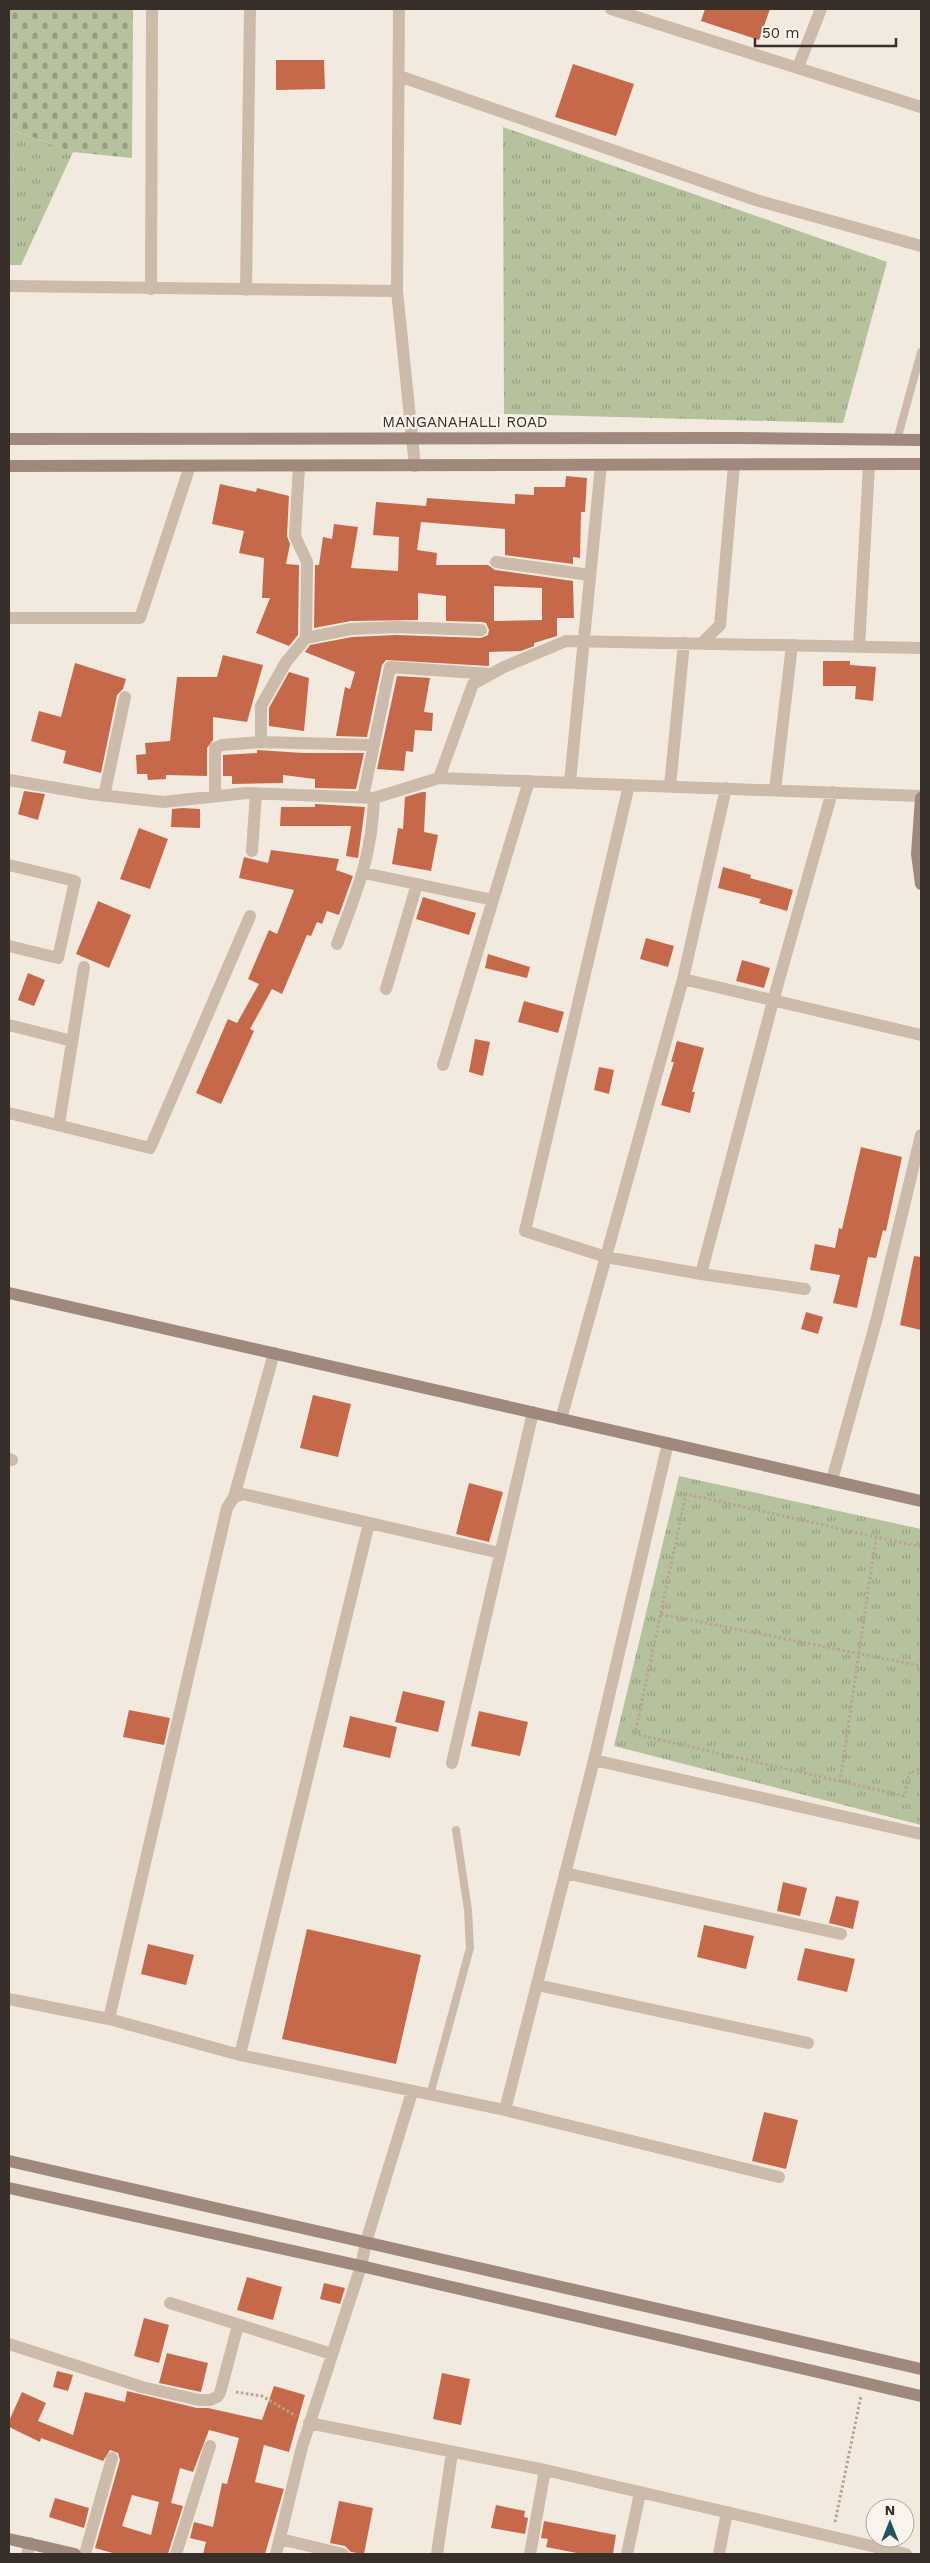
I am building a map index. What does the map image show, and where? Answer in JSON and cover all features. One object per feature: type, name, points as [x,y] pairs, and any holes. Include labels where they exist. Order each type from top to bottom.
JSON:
[{"type":"street","points":[[151,289],[152,9]]},
{"type":"street","points":[[246,290],[250,9]]},
{"type":"street","points":[[399,9],[397,291],[415,466]]},
{"type":"street","points":[[611,9],[921,107]]},
{"type":"street","points":[[798,67],[821,9]]},
{"type":"street","points":[[399,76],[756,200],[921,246]]},
{"type":"street","points":[[9,286],[397,291]]},
{"type":"street","name":"MANGANAHALLI ROAD","points":[[9,439],[921,440]]},
{"type":"street","points":[[9,466],[921,464]]},
{"type":"street","points":[[570,782],[601,465]]},
{"type":"street","points":[[702,643],[720,625],[734,465]]},
{"type":"street","points":[[859,647],[869,465]]},
{"type":"street","points":[[9,618],[140,618],[190,466]]},
{"type":"street","points":[[299,466],[294,536],[307,562],[306,638]]},
{"type":"street","points":[[496,562],[590,575]]},
{"type":"street","points":[[261,742],[261,706],[286,662],[306,638],[351,629],[387,627],[481,630]]},
{"type":"street","points":[[439,778],[473,684],[491,674],[566,641],[921,648]]},
{"type":"street","points":[[670,786],[684,643]]},
{"type":"street","points":[[775,790],[792,645]]},
{"type":"street","points":[[337,944],[364,873],[373,832],[369,797],[374,745],[390,667],[491,674]]},
{"type":"street","points":[[104,796],[125,697]]},
{"type":"street","points":[[215,796],[215,748],[222,745],[261,742],[374,745]]},
{"type":"street","points":[[9,780],[104,796],[163,802],[256,793],[369,797],[439,778],[921,797],[917,854],[921,884]]},
{"type":"street","points":[[443,1065],[529,781]]},
{"type":"street","points":[[629,785],[524,1231],[606,1256],[700,1274],[805,1289]]},
{"type":"street","points":[[561,1419],[683,979],[726,788]]},
{"type":"street","points":[[700,1274],[773,1001],[832,792]]},
{"type":"street","points":[[252,851],[256,793]]},
{"type":"street","points":[[9,865],[75,881],[58,958],[9,946]]},
{"type":"street","points":[[364,873],[493,900]]},
{"type":"street","points":[[386,989],[417,884]]},
{"type":"street","points":[[9,1113],[150,1148],[250,916]]},
{"type":"street","points":[[59,1124],[84,967]]},
{"type":"street","points":[[683,979],[921,1035]]},
{"type":"street","points":[[9,1024],[72,1041]]},
{"type":"street","points":[[832,1480],[877,1318],[921,1135]]},
{"type":"street","points":[[9,1293],[921,1501]]},
{"type":"street","points":[[109,2019],[227,1508],[234,1497],[274,1353]]},
{"type":"street","points":[[452,1763],[533,1412]]},
{"type":"street","points":[[505,2110],[594,1760],[668,1443]]},
{"type":"street","points":[[234,1497],[243,1494],[500,1553]]},
{"type":"street","points":[[240,2055],[369,1523]]},
{"type":"street","points":[[594,1760],[921,1834]]},
{"type":"street","points":[[566,1873],[841,1934]]},
{"type":"street","points":[[537,1985],[808,2043]]},
{"type":"street","points":[[9,1999],[109,2019],[240,2055],[505,2110],[779,2177]]},
{"type":"street","points":[[276,2554],[309,2423],[361,2266],[366,2242],[412,2092]]},
{"type":"street","points":[[9,2161],[921,2370]]},
{"type":"street","points":[[9,2188],[361,2266],[921,2396]]},
{"type":"street","points":[[170,2303],[332,2354]]},
{"type":"street","points":[[9,2344],[142,2387],[199,2400],[210,2400],[217,2397],[220,2393],[238,2324]]},
{"type":"street","points":[[309,2423],[545,2470],[906,2554]]},
{"type":"street","points":[[176,2554],[210,2446]]},
{"type":"street","points":[[437,2554],[452,2453]]},
{"type":"street","points":[[85,2554],[112,2458]]},
{"type":"street","points":[[530,2554],[545,2470]]},
{"type":"street","points":[[627,2554],[640,2493]]},
{"type":"street","points":[[718,2554],[727,2512]]},
{"type":"street","points":[[280,2538],[343,2554]]},
{"type":"street","points":[[9,2539],[29,2549],[75,2554]]},
{"type":"lane","points":[[897,440],[921,352]]},
{"type":"lane","points":[[912,384],[921,387]]},
{"type":"lane","points":[[430,2095],[470,1948],[468,1910],[456,1830]]},
{"type":"path","points":[[921,1546],[686,1494],[635,1734],[904,1796],[910,1771],[921,1774]]},
{"type":"path","points":[[840,1782],[876,1536]]},
{"type":"path","points":[[661,1614],[921,1666]]},
{"type":"path","points":[[831,2537],[864,2383]]},
{"type":"path","points":[[220,2393],[251,2393],[262,2396],[309,2423]]},
{"type":"green space","points":[[9,9],[133,9],[132,158],[73,152],[9,129]]},
{"type":"green space","points":[[503,127],[887,262],[843,423],[504,414]]},
{"type":"green space","points":[[9,129],[73,152],[21,265],[9,265]]},
{"type":"green space","points":[[679,1476],[921,1529],[921,1825],[614,1746]]},
{"type":"building","points":[[705,9],[770,9],[759,40],[701,21]]},
{"type":"building","points":[[276,60],[324,60],[325,89],[276,90]]},
{"type":"building","points":[[573,64],[634,84],[616,136],[555,117]]},
{"type":"building","points":[[566,476],[587,478],[585,512],[581,512],[580,558],[573,557],[573,564],[505,555],[505,529],[421,522],[417,550],[437,553],[436,565],[488,565],[495,570],[573,581],[574,618],[557,618],[557,636],[534,643],[534,646],[521,651],[489,652],[489,666],[386,660],[382,665],[367,737],[336,736],[345,687],[350,689],[355,672],[305,652],[310,645],[352,637],[396,635],[481,638],[488,635],[489,630],[486,623],[482,622],[446,621],[446,596],[418,593],[418,620],[351,621],[314,628],[315,565],[319,565],[323,537],[332,539],[334,524],[358,527],[351,568],[398,571],[399,537],[373,535],[376,502],[426,506],[427,498],[515,504],[515,494],[534,495],[534,487],[565,487]],"holes":[[[494,586],[542,588],[542,620],[494,621]]]},
{"type":"building","points":[[220,484],[256,492],[257,488],[289,496],[287,536],[290,544],[286,564],[299,565],[298,635],[289,646],[256,633],[270,598],[262,598],[264,558],[239,553],[244,531],[212,524]]},
{"type":"building","points":[[223,655],[263,665],[247,722],[213,717],[213,740],[207,748],[207,776],[166,775],[166,779],[148,780],[147,774],[137,774],[136,755],[146,754],[145,743],[170,741],[177,677],[217,677]]},
{"type":"building","points":[[823,661],[850,661],[850,665],[876,667],[873,701],[855,699],[856,686],[823,686]]},
{"type":"building","points":[[75,663],[126,679],[123,689],[117,695],[101,773],[63,763],[66,751],[31,741],[39,711],[61,717]]},
{"type":"building","points":[[289,672],[309,678],[304,731],[269,726],[269,708]]},
{"type":"building","points":[[397,676],[430,678],[424,712],[433,713],[432,731],[415,730],[413,752],[406,751],[404,771],[377,769]]},
{"type":"building","points":[[257,750],[303,753],[364,753],[356,789],[315,788],[315,779],[283,775],[283,783],[232,784],[232,776],[223,776],[223,755],[257,753]]},
{"type":"building","points":[[24,791],[45,794],[38,820],[18,814]]},
{"type":"building","points":[[426,792],[424,832],[438,835],[431,871],[392,864],[398,828],[403,829],[405,797]]},
{"type":"building","points":[[315,804],[365,807],[358,858],[346,856],[351,826],[280,826],[281,807],[315,807]]},
{"type":"building","points":[[172,809],[200,809],[200,828],[171,827]]},
{"type":"building","points":[[139,828],[168,839],[150,889],[120,879]]},
{"type":"building","points":[[271,850],[339,859],[336,870],[353,876],[339,915],[327,911],[322,924],[317,922],[311,936],[307,935],[282,994],[272,989],[250,1029],[254,1031],[221,1104],[196,1093],[228,1019],[237,1023],[259,984],[248,979],[269,930],[277,934],[294,890],[239,878],[244,857],[268,863]]},
{"type":"building","points":[[723,867],[751,875],[750,878],[793,890],[787,911],[759,903],[761,899],[718,888]]},
{"type":"building","points":[[423,897],[476,913],[469,935],[416,919]]},
{"type":"building","points":[[98,901],[131,915],[109,968],[76,954]]},
{"type":"building","points":[[646,938],[674,946],[668,967],[640,959]]},
{"type":"building","points":[[488,954],[530,967],[527,978],[485,968]]},
{"type":"building","points":[[742,960],[770,968],[764,988],[736,981]]},
{"type":"building","points":[[28,973],[45,980],[34,1006],[18,1000]]},
{"type":"building","points":[[524,1001],[564,1012],[558,1033],[518,1022]]},
{"type":"building","points":[[475,1039],[490,1042],[483,1076],[469,1072]]},
{"type":"building","points":[[677,1041],[704,1048],[692,1092],[695,1092],[690,1113],[661,1105],[674,1062],[671,1062]]},
{"type":"building","points":[[599,1067],[614,1070],[609,1094],[594,1090]]},
{"type":"building","points":[[861,1147],[902,1157],[886,1231],[883,1230],[876,1258],[868,1257],[857,1308],[833,1303],[840,1275],[810,1270],[815,1244],[835,1248],[839,1228],[842,1229]]},
{"type":"building","points":[[914,1256],[921,1257],[921,1330],[900,1325]]},
{"type":"building","points":[[806,1312],[823,1317],[818,1334],[801,1329]]},
{"type":"building","points":[[313,1395],[351,1404],[338,1457],[300,1448]]},
{"type":"building","points":[[469,1483],[503,1492],[489,1542],[456,1534]]},
{"type":"building","points":[[403,1691],[445,1701],[438,1732],[395,1722]]},
{"type":"building","points":[[129,1710],[170,1718],[164,1745],[123,1737]]},
{"type":"building","points":[[479,1711],[528,1722],[520,1756],[471,1746]]},
{"type":"building","points":[[350,1716],[397,1727],[390,1758],[343,1747]]},
{"type":"building","points":[[783,1882],[807,1888],[800,1916],[777,1911]]},
{"type":"building","points":[[836,1896],[859,1901],[853,1929],[829,1923]]},
{"type":"building","points":[[704,1925],[754,1936],[746,1969],[697,1957]]},
{"type":"building","points":[[307,1929],[421,1955],[396,2064],[282,2039]]},
{"type":"building","points":[[148,1944],[194,1955],[186,1985],[141,1974]]},
{"type":"building","points":[[805,1948],[855,1959],[847,1992],[797,1980]]},
{"type":"building","points":[[764,2112],[798,2120],[786,2169],[752,2161]]},
{"type":"building","points":[[247,2277],[282,2287],[273,2320],[237,2310]]},
{"type":"building","points":[[324,2283],[345,2288],[340,2304],[320,2299]]},
{"type":"building","points":[[144,2318],[169,2325],[159,2363],[134,2356]]},
{"type":"building","points":[[167,2353],[208,2363],[201,2392],[159,2383]]},
{"type":"building","points":[[57,2371],[73,2375],[68,2391],[53,2387]]},
{"type":"building","points":[[442,2373],[470,2379],[461,2425],[433,2419]]},
{"type":"building","points":[[274,2386],[305,2395],[289,2452],[264,2445],[255,2482],[284,2489],[265,2554],[203,2554],[206,2542],[190,2538],[194,2522],[213,2527],[222,2483],[227,2484],[239,2438],[209,2430],[193,2472],[180,2468],[171,2503],[183,2506],[168,2554],[116,2554],[95,2548],[120,2460],[118,2453],[110,2450],[103,2461],[41,2438],[40,2442],[9,2427],[9,2421],[22,2392],[46,2403],[38,2421],[73,2435],[85,2392],[125,2402],[127,2391],[197,2408],[208,2408],[262,2420]],"holes":[[[132,2495],[159,2502],[151,2535],[122,2526]]]},
{"type":"building","points":[[55,2498],[89,2508],[84,2528],[49,2517]]},
{"type":"building","points":[[339,2501],[373,2508],[364,2554],[351,2552],[345,2546],[330,2543]]},
{"type":"building","points":[[496,2505],[525,2511],[524,2517],[528,2518],[525,2534],[491,2528]]},
{"type":"building","points":[[544,2521],[616,2535],[613,2554],[582,2554],[546,2547],[548,2539],[541,2538]]}]
